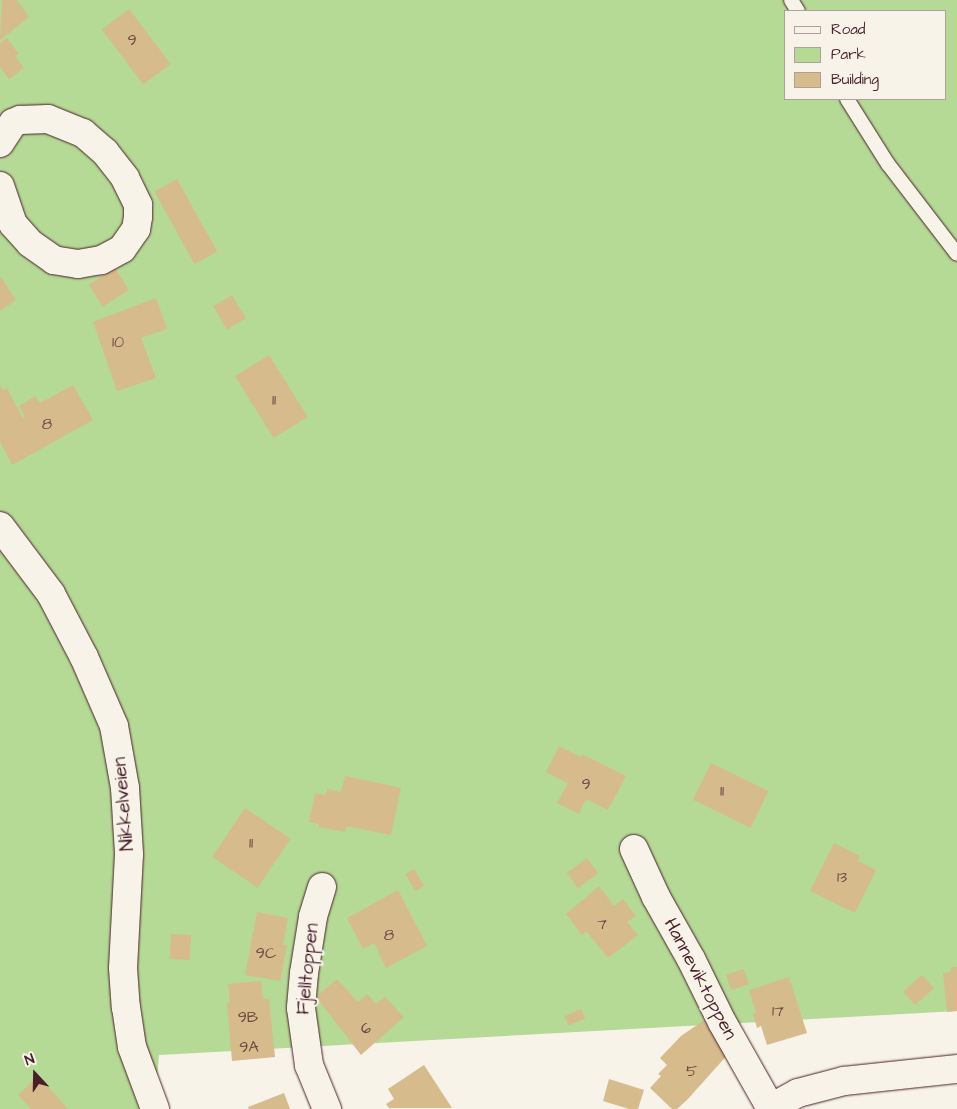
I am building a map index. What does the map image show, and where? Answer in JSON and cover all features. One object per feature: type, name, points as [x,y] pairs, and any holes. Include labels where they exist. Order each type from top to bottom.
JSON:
[{"type":"street","points":[[0,186],[14,224],[30,243],[54,260],[78,264],[101,260],[122,249],[136,229],[138,205],[125,178],[105,152],[83,133],[48,119],[20,120],[4,123]]},
{"type":"street","name":"Nikkelveien","points":[[0,526],[51,594],[84,657],[114,726],[126,788],[129,854],[123,968],[126,1006],[132,1048],[155,1109]]},
{"type":"street","name":"Hanneviktoppen","points":[[634,849],[656,897],[769,1108],[798,1094],[844,1081],[957,1069]]},
{"type":"street","name":"Fjelltoppen","points":[[322,887],[313,917],[304,973],[301,1008],[310,1065],[327,1109]]},
{"type":"lane","points":[[848,100],[888,164],[957,254]]},
{"type":"green space","points":[[0,0],[957,0],[957,1011],[159,1055],[156,1091],[165,1109],[0,1109]]},
{"type":"building","points":[[2,0],[17,0],[29,17],[0,40]]},
{"type":"building","points":[[129,9],[171,64],[143,85],[102,29]]},
{"type":"building","points":[[7,38],[19,54],[15,56],[24,68],[9,79],[0,67],[0,43]]},
{"type":"building","points":[[177,179],[217,252],[194,264],[154,192]]},
{"type":"building","points":[[115,268],[129,290],[102,306],[89,284]]},
{"type":"building","points":[[0,276],[16,300],[0,311]]},
{"type":"building","points":[[232,295],[246,318],[227,329],[213,306]]},
{"type":"building","points":[[156,298],[167,329],[141,338],[156,378],[117,391],[93,322]]},
{"type":"building","points":[[269,355],[308,417],[274,438],[235,376]]},
{"type":"building","points":[[0,385],[3,390],[7,388],[23,418],[25,417],[19,406],[35,396],[40,403],[73,385],[93,420],[12,465],[0,442]]},
{"type":"building","points":[[559,746],[581,757],[582,754],[626,776],[608,810],[586,799],[579,814],[557,803],[568,783],[546,772]]},
{"type":"building","points":[[711,763],[769,791],[751,828],[693,800]]},
{"type":"building","points":[[345,776],[401,788],[391,835],[346,826],[345,832],[318,827],[319,824],[309,822],[315,793],[326,795],[327,789],[341,792]]},
{"type":"building","points":[[245,808],[291,839],[258,888],[212,857]]},
{"type":"building","points":[[834,843],[860,856],[858,861],[876,870],[855,913],[810,891]]},
{"type":"building","points":[[587,858],[598,873],[578,888],[567,873]]},
{"type":"building","points":[[414,869],[424,886],[415,891],[405,874]]},
{"type":"building","points":[[599,886],[614,906],[623,899],[636,916],[627,922],[638,935],[608,958],[586,931],[582,935],[566,914]]},
{"type":"building","points":[[398,890],[427,946],[386,968],[374,943],[363,949],[347,918]]},
{"type":"building","points":[[257,912],[288,918],[283,945],[287,945],[280,981],[245,975]]},
{"type":"building","points":[[171,934],[191,935],[190,960],[170,959]]},
{"type":"building","points":[[951,967],[957,967],[957,1011],[947,1012],[943,973],[951,972]]},
{"type":"building","points":[[744,969],[749,984],[731,990],[726,975]]},
{"type":"building","points":[[922,975],[934,989],[915,1005],[903,991]]},
{"type":"building","points":[[789,977],[807,1033],[767,1045],[761,1026],[757,1028],[753,1014],[756,1013],[749,990]]},
{"type":"building","points":[[337,979],[358,1002],[367,994],[376,1004],[385,997],[404,1017],[361,1055],[316,997]]},
{"type":"building","points":[[261,981],[263,999],[269,999],[275,1057],[232,1061],[227,1003],[230,1002],[228,984]]},
{"type":"building","points":[[581,1009],[585,1018],[569,1025],[565,1016]]},
{"type":"building","points":[[706,1019],[730,1052],[687,1100],[677,1109],[672,1109],[650,1088],[661,1076],[658,1074],[667,1065],[660,1058],[681,1036]]},
{"type":"building","points":[[424,1065],[452,1108],[389,1108],[386,1104],[394,1099],[388,1089]]},
{"type":"building","points":[[38,1076],[68,1109],[31,1109],[18,1095]]},
{"type":"building","points":[[609,1079],[644,1090],[638,1109],[629,1109],[603,1101]]},
{"type":"building","points":[[284,1093],[290,1109],[249,1109],[248,1107]]}]
